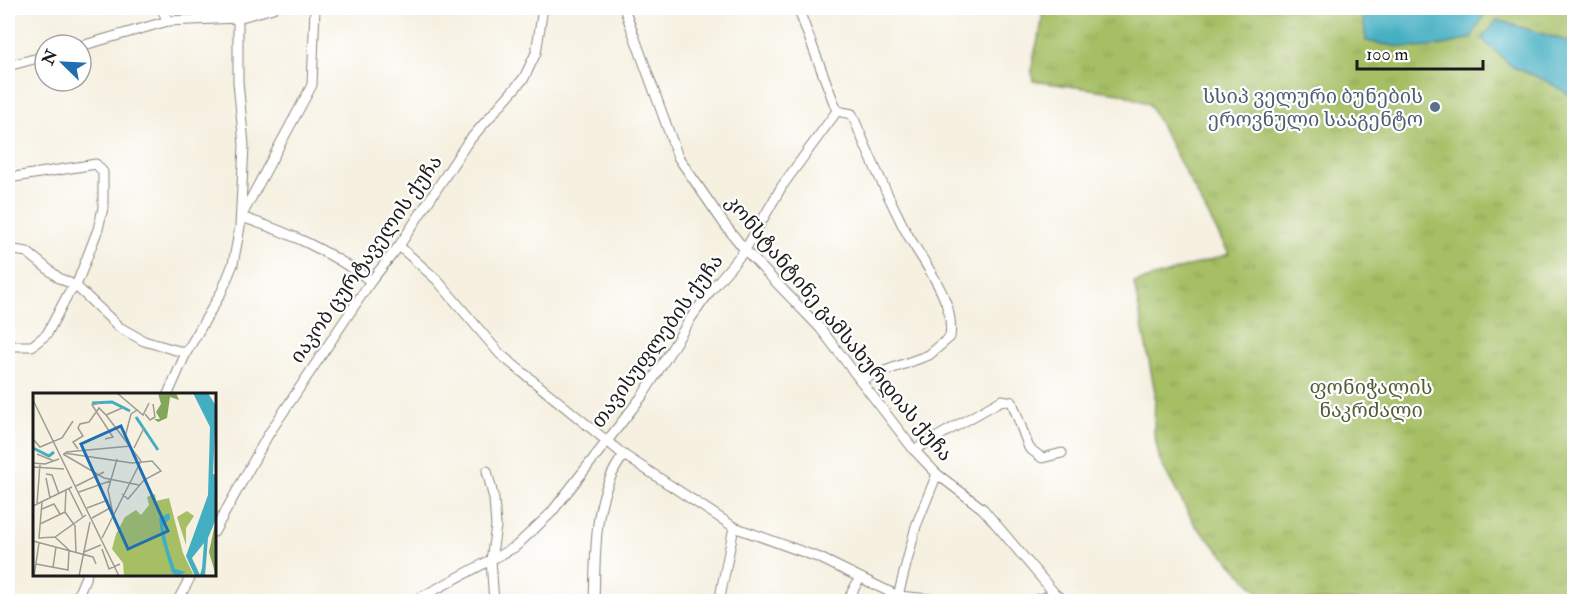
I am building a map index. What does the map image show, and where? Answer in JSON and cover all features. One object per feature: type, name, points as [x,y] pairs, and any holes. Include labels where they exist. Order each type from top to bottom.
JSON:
[{"type":"street","points":[[161,8],[168,21]]},
{"type":"street","points":[[93,43],[168,21],[238,18],[273,8]]},
{"type":"street","points":[[241,217],[312,85],[315,8]]},
{"type":"street","name":"იაკობ ცურტაველის ქუჩა","points":[[216,528],[268,435],[371,281],[399,246],[467,143],[524,78],[536,52],[543,8]]},
{"type":"street","name":"კონსტანტინე გამსახურდიას ქუჩა","points":[[624,8],[678,157],[745,250],[820,328],[914,450],[937,474],[983,509],[1055,594],[1066,602]]},
{"type":"street","points":[[798,8],[837,111],[852,114],[902,225],[948,308],[952,325],[950,337],[929,355],[860,380]]},
{"type":"street","points":[[168,393],[186,353],[222,291],[233,264],[241,217],[244,145],[238,82],[238,18]]},
{"type":"street","points":[[8,66],[33,59]]},
{"type":"street","name":"თავისუფლების ქუჩა","points":[[412,602],[515,547],[551,513],[643,395],[711,290],[745,250],[782,186],[837,111]]},
{"type":"street","points":[[8,178],[96,164],[103,172],[103,208],[98,230],[76,286],[68,294],[47,334],[33,346],[16,348],[8,346]]},
{"type":"street","points":[[241,217],[285,231],[314,244],[371,281]]},
{"type":"street","points":[[399,246],[437,280],[500,354],[624,455],[734,527],[820,558],[898,596],[961,602]]},
{"type":"street","points":[[8,249],[27,252],[59,278],[76,286],[119,327],[144,341],[186,353]]},
{"type":"street","points":[[914,450],[1002,400],[1012,402],[1029,448],[1042,458],[1062,453]]},
{"type":"street","points":[[594,602],[596,542],[603,493],[615,467],[624,455]]},
{"type":"street","points":[[487,471],[494,499],[496,526],[491,560],[494,602]]},
{"type":"street","points":[[898,596],[916,526],[937,474]]},
{"type":"street","points":[[719,602],[734,527]]},
{"type":"street","points":[[75,602],[86,576]]},
{"type":"street","points":[[177,602],[191,576]]},
{"type":"street","points":[[847,602],[859,579]]},
{"type":"street","points":[[1029,602],[1055,594]]},
{"type":"green space","name":"ფონიჭალის ნაკრძალი","points":[[1042,8],[1574,8],[1574,601],[1267,601],[1195,525],[1160,461],[1154,433],[1155,392],[1134,283],[1229,254],[1149,104],[1120,93],[1033,81],[1033,62],[1041,26]]},
{"type":"water","points":[[1362,8],[1483,8],[1484,15],[1471,38],[1419,48],[1366,41]]},
{"type":"water","points":[[1497,20],[1574,43],[1574,98],[1547,81],[1513,67],[1482,39]]},
{"type":"place","name":"სსიპ ველური ბუნების ეროვნული სააგენტო","points":[[1435,107]]}]
